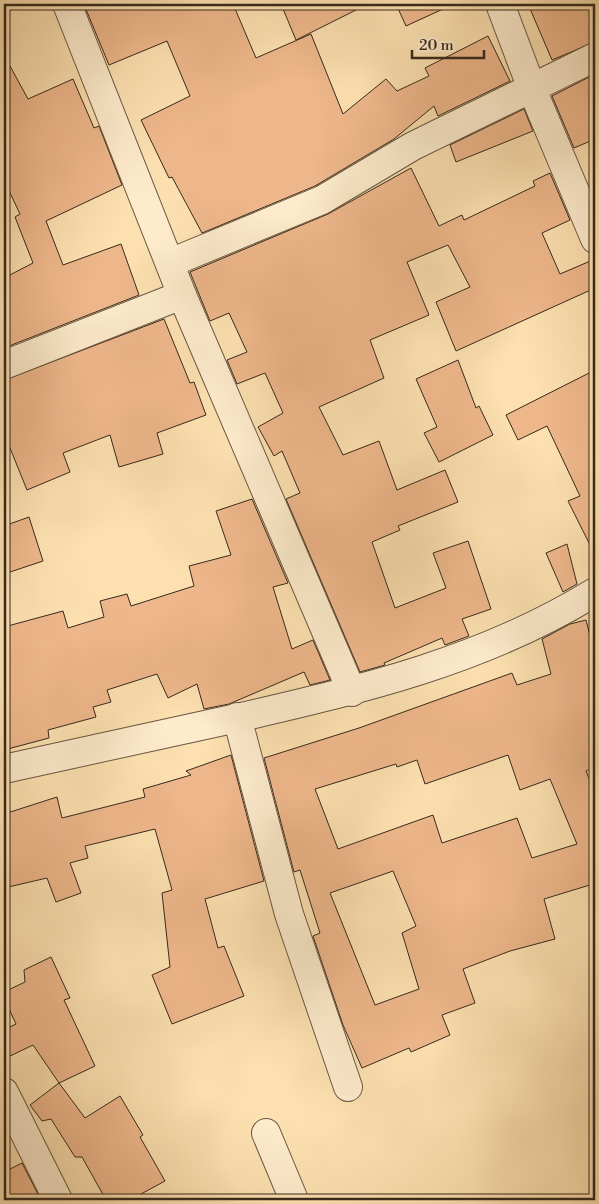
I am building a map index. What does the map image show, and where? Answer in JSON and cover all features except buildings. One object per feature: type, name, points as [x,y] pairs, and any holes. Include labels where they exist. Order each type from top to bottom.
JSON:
[{"type":"street","points":[[67,4],[182,295],[352,692]]},
{"type":"street","points":[[500,4],[532,89],[595,239]]},
{"type":"street","points":[[170,263],[322,200],[413,146],[595,57]]},
{"type":"street","points":[[4,365],[182,295]]},
{"type":"street","points":[[4,769],[352,692],[475,653],[545,622],[595,592]]},
{"type":"street","points":[[237,717],[289,914],[348,1086]]},
{"type":"street","points":[[4,1092],[58,1200]]},
{"type":"street","points":[[266,1133],[294,1200]]}]
